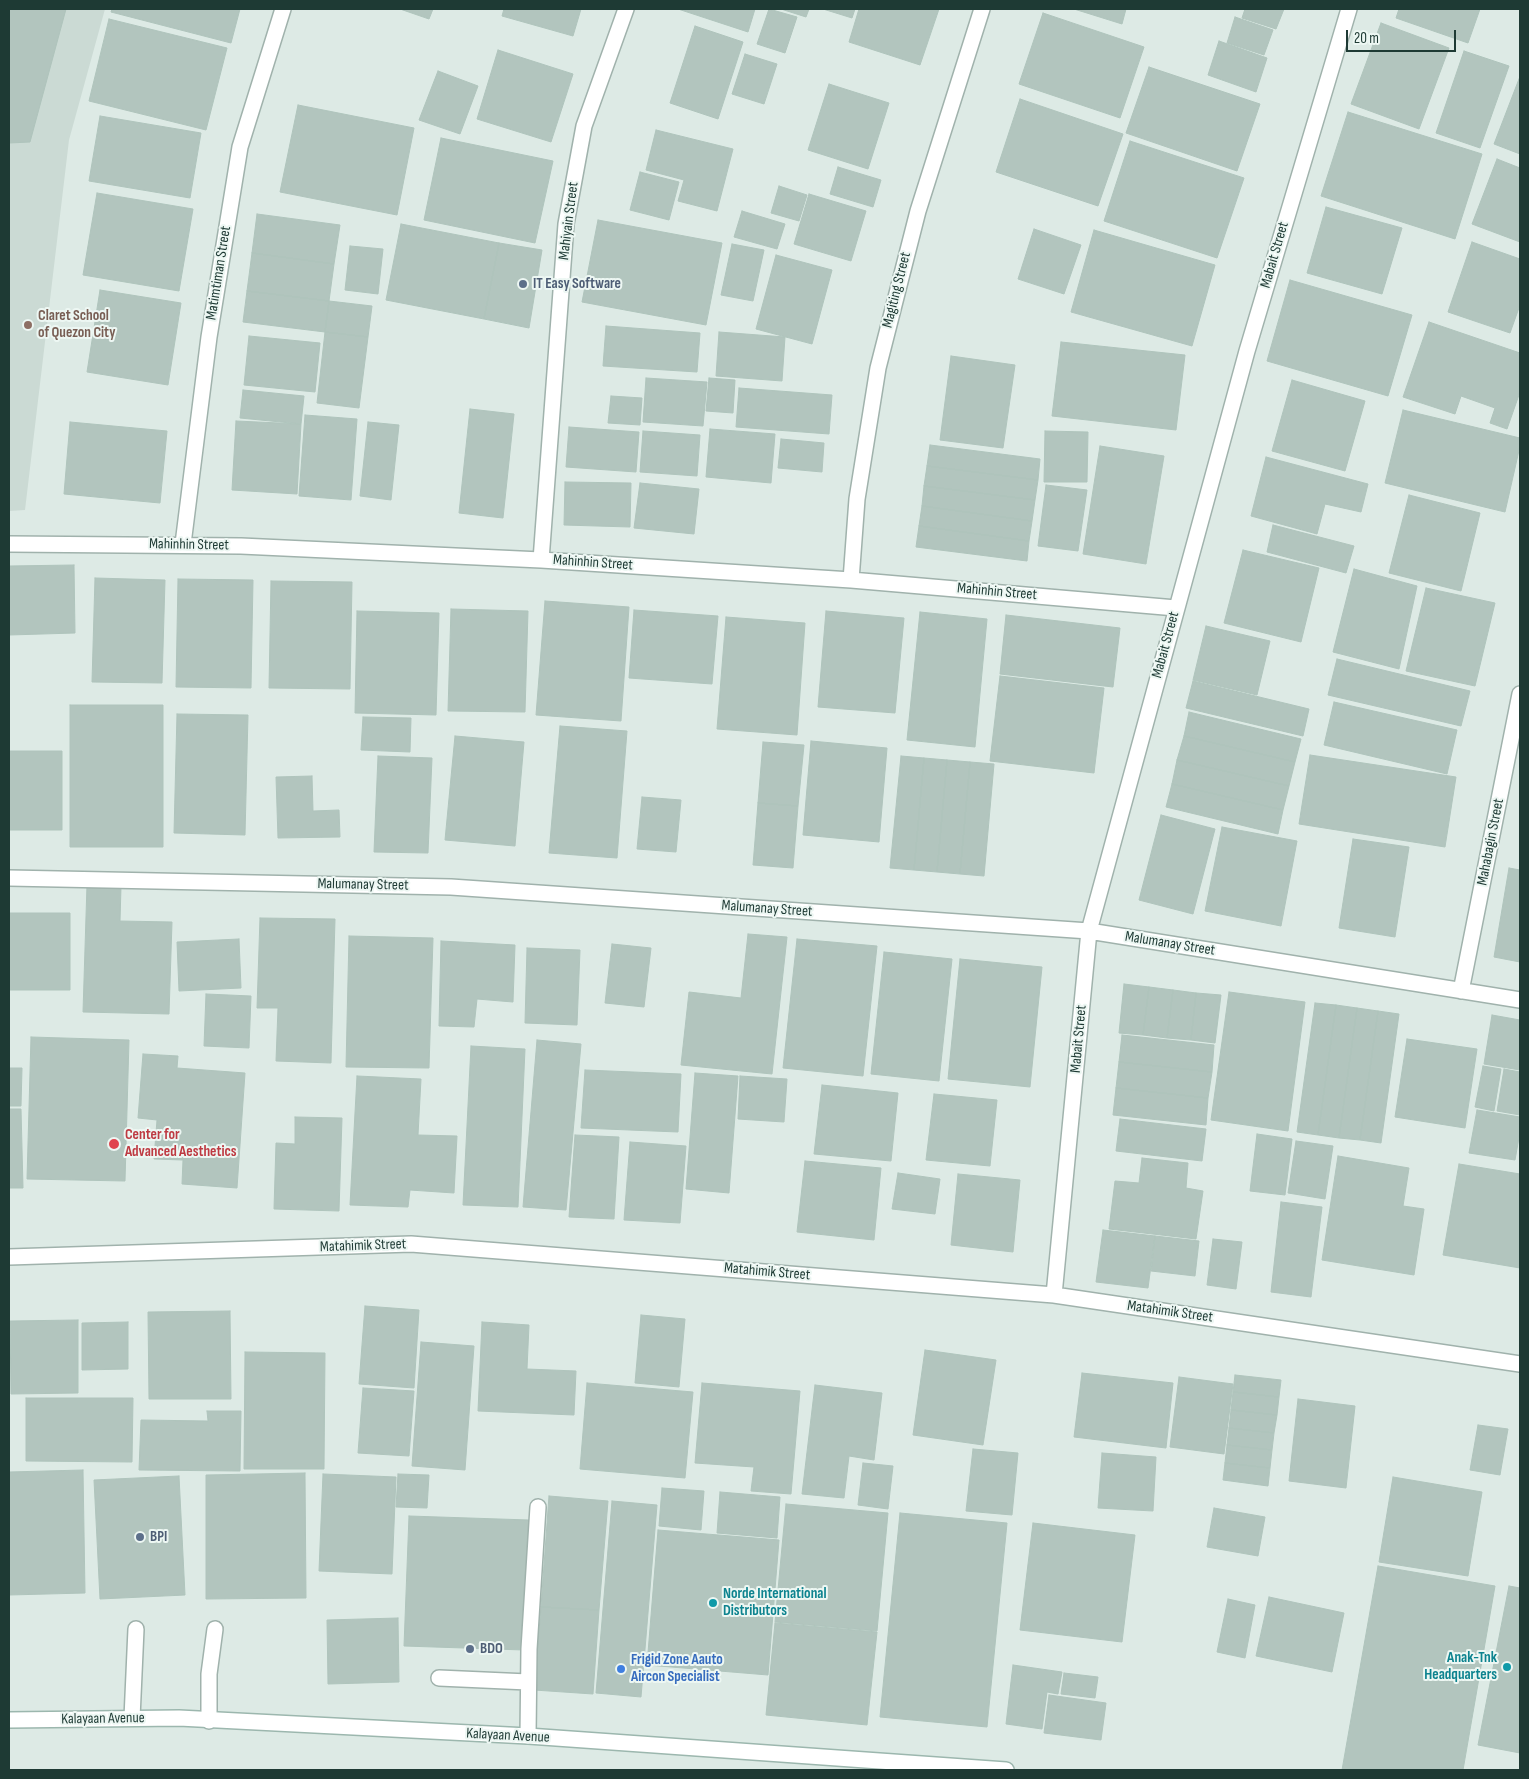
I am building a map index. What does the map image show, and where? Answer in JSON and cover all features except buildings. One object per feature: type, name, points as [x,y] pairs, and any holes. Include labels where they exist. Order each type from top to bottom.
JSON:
[{"type":"street","name":"Matimtiman Street","points":[[183,544],[209,337],[240,146],[283,9]]},
{"type":"street","name":"Mahiyain Street","points":[[541,560],[566,224],[584,126],[626,9]]},
{"type":"street","name":"Magiting Street","points":[[851,580],[857,499],[878,368],[918,211],[982,9]]},
{"type":"street","name":"Mabait Street","points":[[1054,1295],[1089,931],[1247,351],[1349,9]]},
{"type":"street","name":"Mahinhin Street","points":[[9,544],[183,544],[541,560],[851,580],[1176,608]]},
{"type":"street","name":"Mahabagin Street","points":[[1461,990],[1520,694]]},
{"type":"street","name":"Malumanay Street","points":[[9,878],[451,887],[1089,931],[1520,1000]]},
{"type":"street","name":"Matahimik Street","points":[[9,1257],[411,1244],[1054,1295],[1520,1364]]},
{"type":"street","points":[[528,1736],[528,1682],[538,1507]]},
{"type":"street","points":[[132,1718],[136,1629]]},
{"type":"street","points":[[209,1721],[209,1674],[215,1629]]},
{"type":"street","points":[[439,1678],[528,1682]]},
{"type":"street","name":"Kalayaan Avenue","points":[[9,1720],[132,1718],[528,1736],[1006,1770]]},
{"type":"shaded area","name":"Claret School of Quezon City","points":[[9,9],[105,9],[69,140],[25,510],[9,511]]},
{"type":"place","name":"IT Easy Software","points":[[523,284]]},
{"type":"place","name":"Claret School of Quezon City","points":[[28,325]]},
{"type":"place","name":"Center for Advanced Aesthetics","points":[[114,1144]]},
{"type":"place","name":"BPI","points":[[140,1537]]},
{"type":"place","name":"Norde International Distributors","points":[[713,1603]]},
{"type":"place","name":"BDO","points":[[470,1649]]},
{"type":"place","name":"Anak-Tnk Headquarters","points":[[1507,1667]]},
{"type":"place","name":"Frigid Zone Aauto Aircon Specialist","points":[[621,1669]]}]
